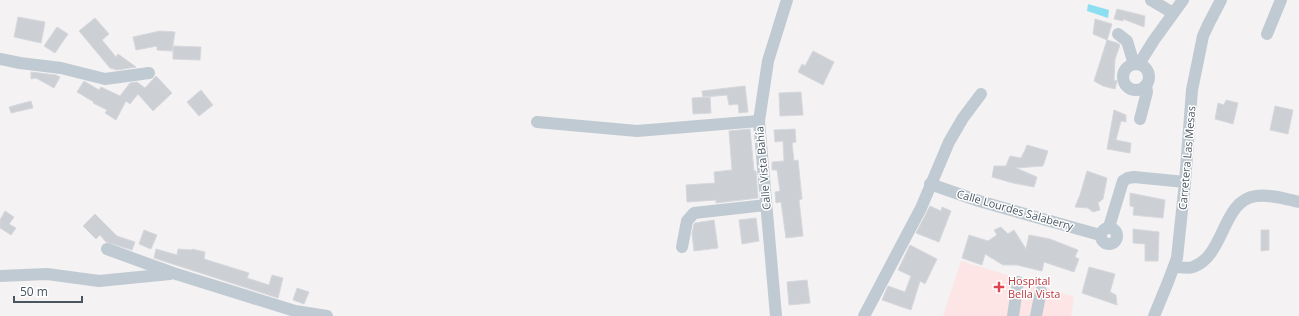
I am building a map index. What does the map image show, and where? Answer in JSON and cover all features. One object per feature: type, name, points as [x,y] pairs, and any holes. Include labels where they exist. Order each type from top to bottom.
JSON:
[{"type":"street","name":"Calle Vista Bahía","points":[[776,316],[759,121],[768,61],[787,0]]},
{"type":"street","points":[[1151,0],[1173,13]]},
{"type":"street","points":[[1146,85],[1138,89],[1134,89],[1126,85],[1124,81],[1124,72],[1127,68],[1136,64],[1183,0]]},
{"type":"street","name":"Carretera Las Mesas","points":[[1154,316],[1175,267],[1181,229],[1192,90],[1204,36],[1221,0]]},
{"type":"street","points":[[1267,34],[1281,0]]},
{"type":"street","points":[[1118,34],[1127,41],[1136,64]]},
{"type":"street","points":[[0,59],[61,68],[105,79],[149,74]]},
{"type":"street","points":[[1136,64],[1143,66],[1149,77],[1146,85],[1147,92],[1140,119]]},
{"type":"street","points":[[864,316],[920,208],[955,130],[981,94]]},
{"type":"street","points":[[537,122],[637,131],[759,121]]},
{"type":"street","name":"Calle Lourdes Salaberry","points":[[930,184],[979,201],[1104,231],[1123,182],[1128,178],[1134,177],[1185,182]]},
{"type":"street","points":[[1175,267],[1191,268],[1205,259],[1213,248],[1237,205],[1245,199],[1261,196],[1299,202]]},
{"type":"street","points":[[682,246],[687,221],[694,213],[766,205]]},
{"type":"street","points":[[107,249],[173,273],[295,311],[327,316]]},
{"type":"street","points":[[0,276],[48,274],[98,281],[173,273]]},
{"type":"street","points":[[1013,316],[1018,282]]},
{"type":"street","points":[[1036,316],[1041,291]]},
{"type":"shaded area","name":"Hospital Bella Vista","points":[[961,261],[1074,297],[1071,316],[943,316]]},
{"type":"water","points":[[1088,4],[1109,10],[1108,18],[1087,11]]},
{"type":"building","points":[[1117,9],[1145,16],[1144,27],[1123,19],[1123,21],[1114,19]]},
{"type":"building","points":[[18,17],[45,22],[41,43],[14,37]]},
{"type":"building","points":[[95,18],[109,34],[102,40],[116,57],[118,54],[136,67],[117,70],[110,68],[79,31]]},
{"type":"building","points":[[1095,19],[1112,24],[1107,40],[1093,34]]},
{"type":"building","points":[[57,27],[68,34],[55,53],[44,46]]},
{"type":"building","points":[[160,31],[175,32],[172,51],[157,50],[157,46],[136,50],[133,37]]},
{"type":"building","points":[[1107,40],[1120,45],[1115,59],[1114,80],[1117,81],[1115,89],[1103,86],[1094,81]]},
{"type":"building","points":[[173,46],[201,47],[200,60],[173,59]]},
{"type":"building","points":[[813,51],[834,62],[823,85],[798,72],[802,64],[805,66]]},
{"type":"building","points":[[31,72],[56,75],[60,77],[54,88],[36,78],[31,79]]},
{"type":"building","points":[[156,76],[172,93],[153,111],[138,94],[130,104],[126,101],[116,120],[105,113],[107,110],[93,103],[94,102],[77,92],[84,81],[99,90],[101,87],[120,96],[130,83],[137,82],[145,88]]},
{"type":"building","points":[[745,86],[748,112],[739,113],[738,104],[729,105],[727,95],[703,97],[702,91]]},
{"type":"building","points":[[201,90],[213,105],[199,116],[187,102]]},
{"type":"building","points":[[801,92],[803,115],[780,116],[779,93]]},
{"type":"building","points":[[710,97],[711,113],[693,114],[692,98]]},
{"type":"building","points":[[1226,100],[1238,103],[1233,124],[1215,119],[1218,103],[1224,105]]},
{"type":"building","points":[[31,101],[33,108],[11,113],[9,107]]},
{"type":"building","points":[[1275,106],[1293,110],[1288,134],[1270,130]]},
{"type":"building","points":[[1114,110],[1126,115],[1126,122],[1121,121],[1116,140],[1131,143],[1130,153],[1107,149]]},
{"type":"building","points":[[750,129],[758,198],[716,203],[716,200],[687,202],[686,185],[715,183],[714,172],[732,170],[729,131]]},
{"type":"building","points":[[795,129],[796,142],[792,143],[794,161],[798,160],[802,199],[799,200],[803,236],[786,238],[781,202],[776,203],[775,192],[780,191],[777,170],[772,170],[772,162],[784,161],[783,141],[775,142],[774,130]]},
{"type":"building","points":[[1027,145],[1048,151],[1043,166],[1016,168],[1037,177],[1034,187],[992,177],[994,166],[1006,166],[1010,156],[1021,158]]},
{"type":"building","points":[[1087,171],[1107,178],[1103,199],[1098,203],[1100,210],[1093,212],[1088,208],[1075,207]]},
{"type":"building","points":[[1130,193],[1165,200],[1163,218],[1133,215],[1134,207],[1130,206]]},
{"type":"building","points":[[930,206],[941,211],[942,207],[951,211],[939,242],[916,233]]},
{"type":"building","points":[[5,211],[14,217],[9,224],[16,228],[11,235],[0,228],[0,220]]},
{"type":"building","points":[[95,214],[117,236],[135,242],[132,250],[106,242],[100,235],[96,239],[83,226]]},
{"type":"building","points":[[756,218],[759,241],[742,244],[739,220]]},
{"type":"building","points":[[714,220],[718,248],[694,251],[692,234],[694,224]]},
{"type":"building","points":[[1001,227],[1008,234],[1014,230],[1026,249],[1029,235],[1050,239],[1078,250],[1075,257],[1079,259],[1074,272],[1044,262],[1042,271],[1017,265],[1003,265],[985,254],[982,265],[962,258],[969,235],[988,241],[997,235],[994,230]]},
{"type":"building","points":[[1133,229],[1159,232],[1158,261],[1145,261],[1145,244],[1133,243]]},
{"type":"building","points":[[144,230],[157,235],[151,249],[139,244]]},
{"type":"building","points":[[1261,230],[1269,230],[1269,250],[1261,251]]},
{"type":"building","points":[[910,245],[937,259],[925,284],[920,281],[911,310],[882,300],[888,286],[905,292],[911,276],[898,270]]},
{"type":"building","points":[[156,249],[177,255],[178,249],[192,249],[205,252],[204,259],[249,273],[247,278],[269,285],[272,275],[283,278],[278,298],[154,258]]},
{"type":"building","points":[[1089,267],[1115,274],[1110,292],[1116,295],[1117,305],[1082,293]]},
{"type":"building","points":[[807,280],[810,303],[789,305],[787,282]]},
{"type":"building","points":[[297,288],[309,292],[304,304],[293,300]]},
{"type":"place","name":"Hospital Bella Vista","points":[[999,287]]}]
